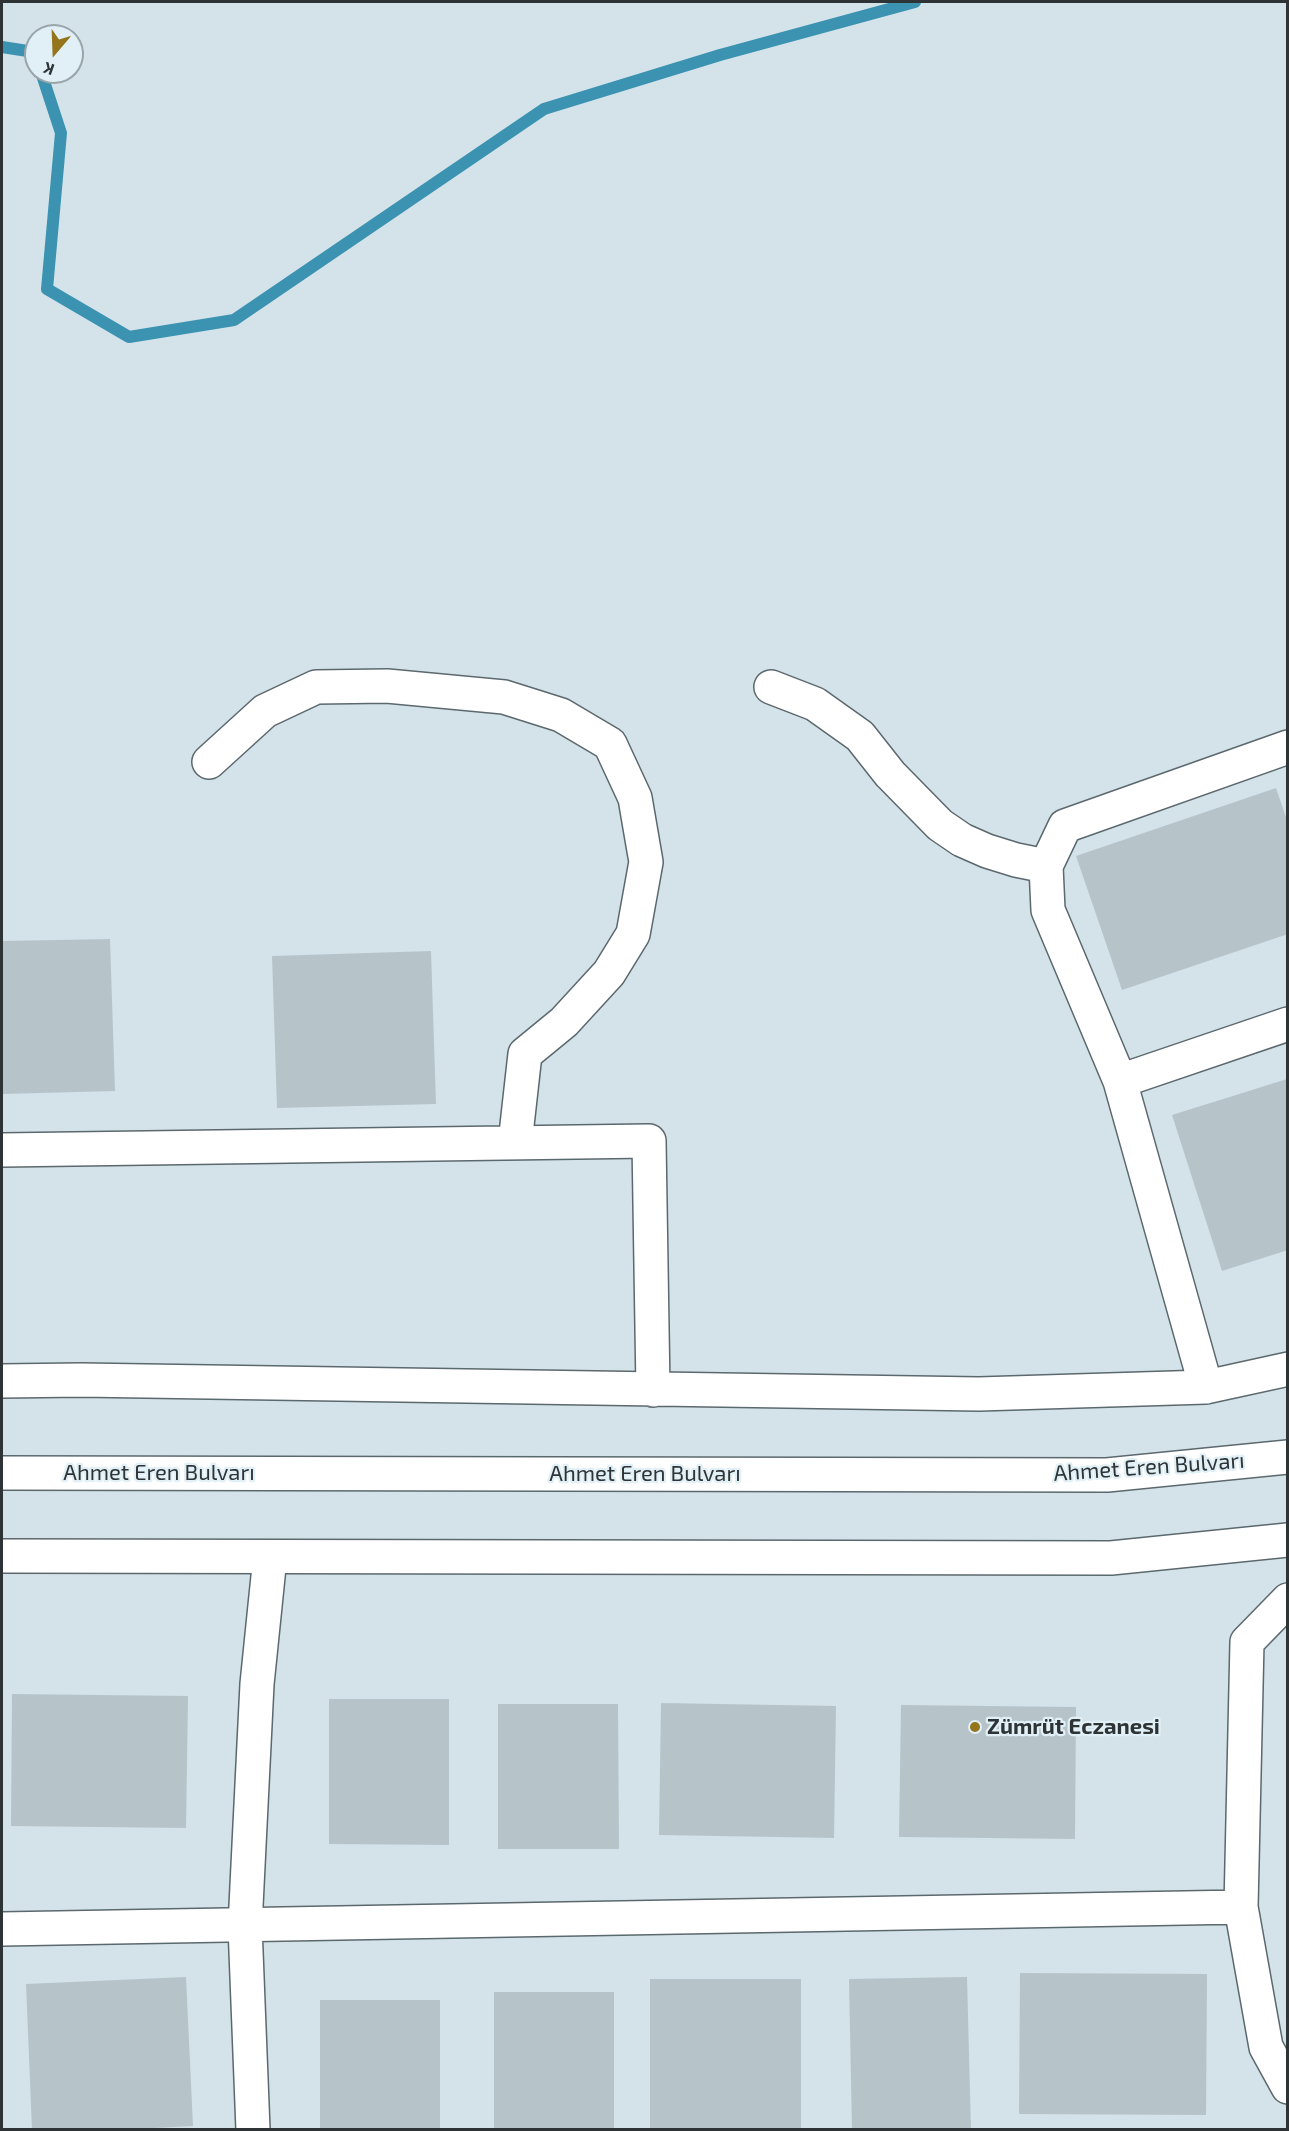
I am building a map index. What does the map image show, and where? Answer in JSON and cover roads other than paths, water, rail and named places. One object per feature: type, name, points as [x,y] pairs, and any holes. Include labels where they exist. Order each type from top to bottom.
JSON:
[{"type":"street","points":[[209,762],[265,711],[316,687],[387,686],[504,697],[561,715],[610,744],[635,798],[646,862],[633,934],[609,973],[564,1022],[525,1054],[515,1143]]},
{"type":"street","points":[[771,687],[815,704],[860,736],[890,774],[940,825],[962,840],[1016,860],[1046,866]]},
{"type":"street","points":[[1206,1387],[1120,1081],[1048,910],[1046,866],[1065,826],[1287,747]]},
{"type":"street","points":[[1120,1081],[1287,1024]]},
{"type":"street","points":[[2,1150],[649,1141],[653,1390]]},
{"type":"street","points":[[2,1381],[81,1380],[979,1394],[1206,1387],[1287,1369]]},
{"type":"street","name":"Ahmet Eren Bulvarı","points":[[2,1473],[1107,1475],[1287,1457]]},
{"type":"street","points":[[2,1556],[1111,1558],[1287,1540]]},
{"type":"street","points":[[253,2130],[245,1926],[257,1684],[270,1557]]},
{"type":"street","points":[[1287,1600],[1247,1642],[1241,1907],[1266,2047],[1287,2087]]},
{"type":"street","points":[[2,1929],[1241,1907]]},
{"type":"waterway","points":[[45,84],[61,133],[47,289],[129,337],[234,320],[544,109],[720,55],[915,2]]},
{"type":"waterway","points":[[2,47],[24,50]]},
{"type":"place","name":"Zümrüt Eczanesi","points":[[975,1727]]}]
